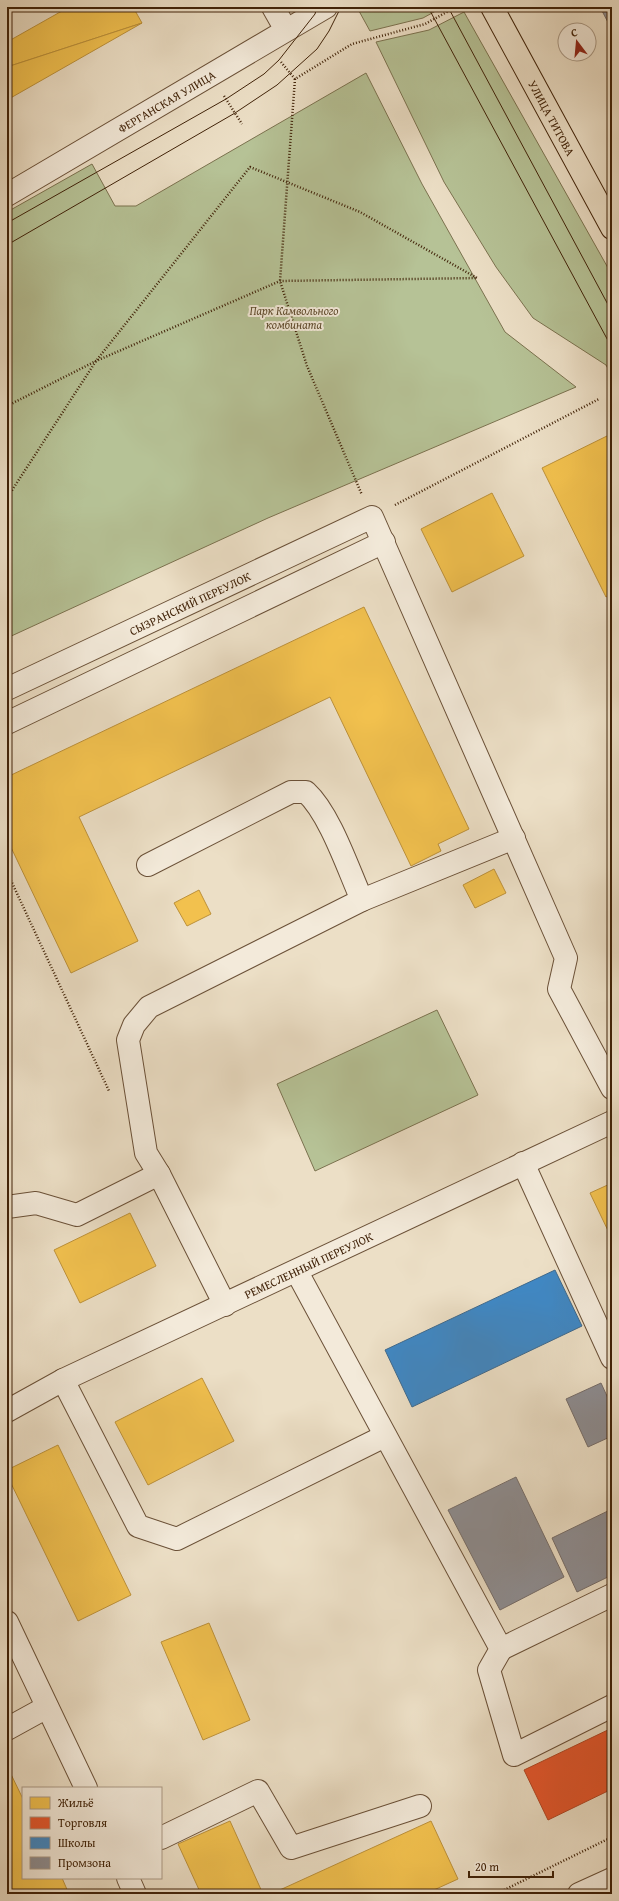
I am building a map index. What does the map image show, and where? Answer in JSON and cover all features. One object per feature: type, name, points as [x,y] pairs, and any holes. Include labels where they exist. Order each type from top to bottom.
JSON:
[{"type":"main road","name":"УЛИЦА ТИТОВА","points":[[492,7],[612,228]]},
{"type":"street","points":[[273,7],[286,30]]},
{"type":"street","name":"ФЕРГАНСКАЯ УЛИЦА","points":[[7,195],[326,7]]},
{"type":"street","points":[[372,517],[566,958],[559,989],[612,1088]]},
{"type":"street","name":"СЫЗРАНСКИЙ ПЕРЕУЛОК","points":[[7,689],[372,517]]},
{"type":"street","points":[[7,723],[384,542]]},
{"type":"street","points":[[148,865],[291,792],[306,792],[316,800],[333,834],[362,900]]},
{"type":"street","points":[[225,1305],[159,1174],[146,1153],[128,1040],[134,1025],[149,1007],[362,900],[514,838]]},
{"type":"street","name":"РЕМЕСЛЕННЫЙ ПЕРЕУЛОК","points":[[7,1411],[63,1380],[296,1272],[612,1122]]},
{"type":"street","points":[[523,1163],[612,1358]]},
{"type":"street","points":[[7,1207],[36,1203],[77,1215],[159,1174]]},
{"type":"street","points":[[296,1272],[500,1649]]},
{"type":"street","points":[[63,1380],[138,1526],[177,1539],[385,1436]]},
{"type":"street","points":[[612,1595],[500,1649],[489,1670],[514,1755],[612,1706]]},
{"type":"street","points":[[7,1622],[86,1787]]},
{"type":"street","points":[[7,1728],[47,1707]]},
{"type":"street","points":[[162,1838],[258,1791],[291,1848],[420,1806]]},
{"type":"street","points":[[128,1879],[135,1894]]},
{"type":"street","points":[[579,1894],[612,1879]]},
{"type":"path","points":[[295,79],[352,44],[425,24],[456,7]]},
{"type":"path","points":[[279,60],[295,79],[280,281],[308,366],[372,517],[599,399]]},
{"type":"path","points":[[220,90],[242,124]]},
{"type":"path","points":[[7,406],[96,362],[280,281],[477,278],[360,212],[250,166],[96,362],[7,498]]},
{"type":"path","points":[[7,872],[110,1093]]},
{"type":"path","points":[[496,1894],[612,1837]]},
{"type":"green space","points":[[367,7],[443,7],[423,18],[370,31],[359,11]]},
{"type":"green space","points":[[464,12],[612,275],[612,376],[606,365],[533,318],[496,267],[444,182],[376,42],[429,30]]},
{"type":"green space","name":"Парк Камвольного комбината","points":[[366,73],[422,184],[505,332],[576,387],[268,518],[7,638],[7,212],[92,164],[115,206],[136,206]]},
{"type":"green space","points":[[437,1010],[478,1095],[315,1171],[277,1084]]},
{"type":"building: Жильё","points":[[69,7],[133,7],[142,23],[7,67],[7,42]]},
{"type":"building: Жильё","points":[[142,23],[7,100],[7,67]]},
{"type":"building: Жильё","points":[[611,434],[612,594],[606,597],[542,468]]},
{"type":"building: Жильё","points":[[492,493],[524,556],[452,592],[421,529]]},
{"type":"building: Жильё","points":[[364,607],[469,829],[438,844],[441,851],[411,866],[330,697],[79,817],[138,941],[71,973],[7,839],[7,777]]},
{"type":"building: Жильё","points":[[494,869],[506,893],[475,908],[463,885]]},
{"type":"building: Жильё","points":[[199,890],[211,914],[187,926],[174,903]]},
{"type":"building: Жильё","points":[[612,1183],[612,1239],[590,1193]]},
{"type":"building: Жильё","points":[[130,1213],[156,1266],[80,1303],[54,1250]]},
{"type":"building: Жильё","points":[[7,1331],[11,1339],[7,1341]]},
{"type":"building: Жильё","points":[[202,1378],[234,1441],[148,1485],[115,1422]]},
{"type":"building: Жильё","points":[[58,1445],[131,1595],[78,1621],[7,1475],[7,1470]]},
{"type":"building: Жильё","points":[[209,1623],[250,1720],[203,1740],[161,1642]]},
{"type":"building: Жильё","points":[[7,1766],[22,1797],[22,1879],[62,1879],[69,1894],[7,1894]]},
{"type":"building: Жильё","points":[[230,1821],[263,1894],[201,1894],[178,1844]]},
{"type":"building: Жильё","points":[[431,1821],[458,1879],[425,1894],[271,1894]]},
{"type":"building: Торговля","points":[[612,1728],[612,1789],[548,1820],[524,1770]]},
{"type":"building: Школы","points":[[555,1270],[582,1326],[412,1407],[385,1350]]},
{"type":"building: Промзона","points":[[600,7],[612,7],[612,30]]},
{"type":"building: Промзона","points":[[601,1383],[612,1407],[612,1436],[588,1447],[566,1399]]},
{"type":"building: Промзона","points":[[516,1477],[564,1577],[500,1610],[448,1510]]},
{"type":"building: Промзона","points":[[612,1509],[612,1575],[577,1592],[552,1538]]},
{"type":"tram line","points":[[7,223],[226,99],[264,74],[279,60],[315,14],[317,7]]},
{"type":"tram line","points":[[7,245],[235,113],[277,85],[317,49],[329,31],[341,7]]},
{"type":"tram line","points":[[428,7],[612,348]]},
{"type":"tram line","points":[[448,7],[612,312]]}]
